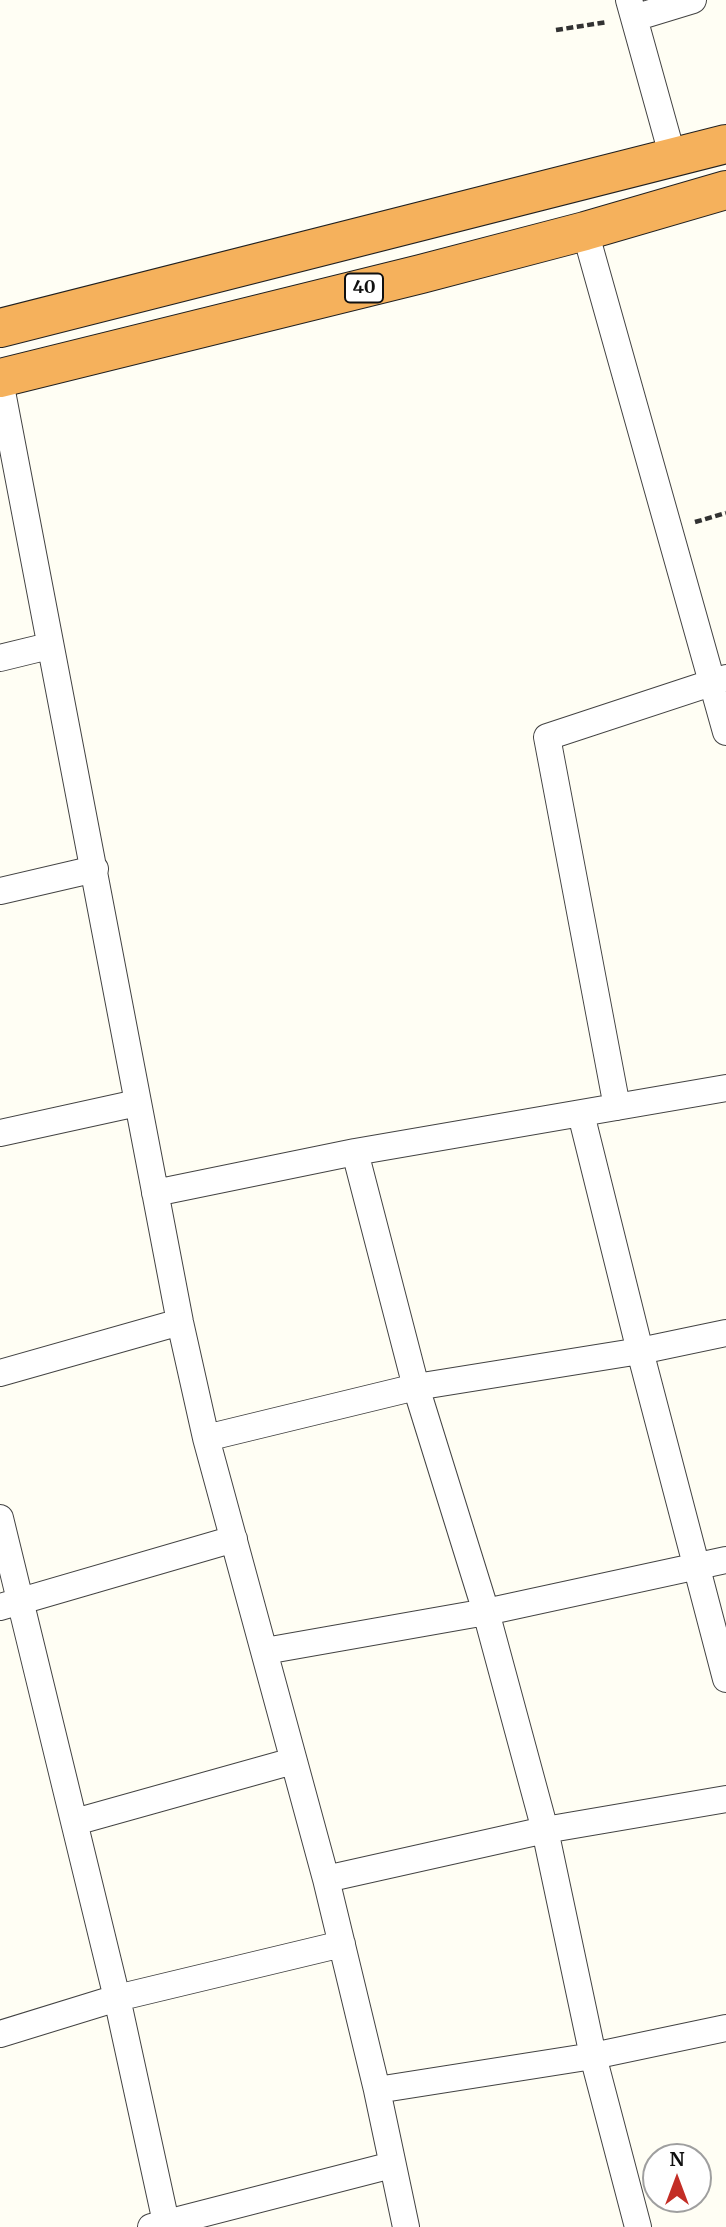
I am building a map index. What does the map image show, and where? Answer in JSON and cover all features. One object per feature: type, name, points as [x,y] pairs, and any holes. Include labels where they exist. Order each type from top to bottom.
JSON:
[{"type":"highway","points":[[0,328],[726,144]]},
{"type":"highway","name":"40","points":[[0,379],[433,271],[726,190]]},
{"type":"street","points":[[673,158],[631,9],[693,0]]},
{"type":"street","points":[[585,231],[668,530],[719,680],[726,732]]},
{"type":"street","points":[[0,379],[180,1322],[206,1438],[326,1879],[377,2090],[406,2227]]},
{"type":"street","points":[[0,657],[49,646]]},
{"type":"street","points":[[617,1107],[547,737],[719,680]]},
{"type":"street","points":[[0,891],[95,869]]},
{"type":"street","points":[[155,1193],[355,1153],[726,1088]]},
{"type":"street","points":[[0,1133],[137,1103]]},
{"type":"street","points":[[581,1114],[726,1679]]},
{"type":"street","points":[[355,1153],[416,1387],[485,1612],[545,1830],[593,2056],[638,2227]]},
{"type":"street","points":[[0,1373],[180,1322]]},
{"type":"street","points":[[206,1438],[416,1387],[640,1351],[726,1333]]},
{"type":"street","points":[[0,1518],[10,1605],[75,1822],[117,1998],[161,2226],[393,2165]]},
{"type":"street","points":[[10,1605],[234,1539]]},
{"type":"street","points":[[265,1651],[485,1612],[726,1560]]},
{"type":"street","points":[[75,1822],[293,1761]]},
{"type":"street","points":[[326,1879],[545,1830],[726,1799]]},
{"type":"street","points":[[0,2034],[117,1998],[342,1944]]},
{"type":"street","points":[[377,2090],[593,2056],[726,2028]]},
{"type":"path","points":[[556,30],[631,9]]}]
